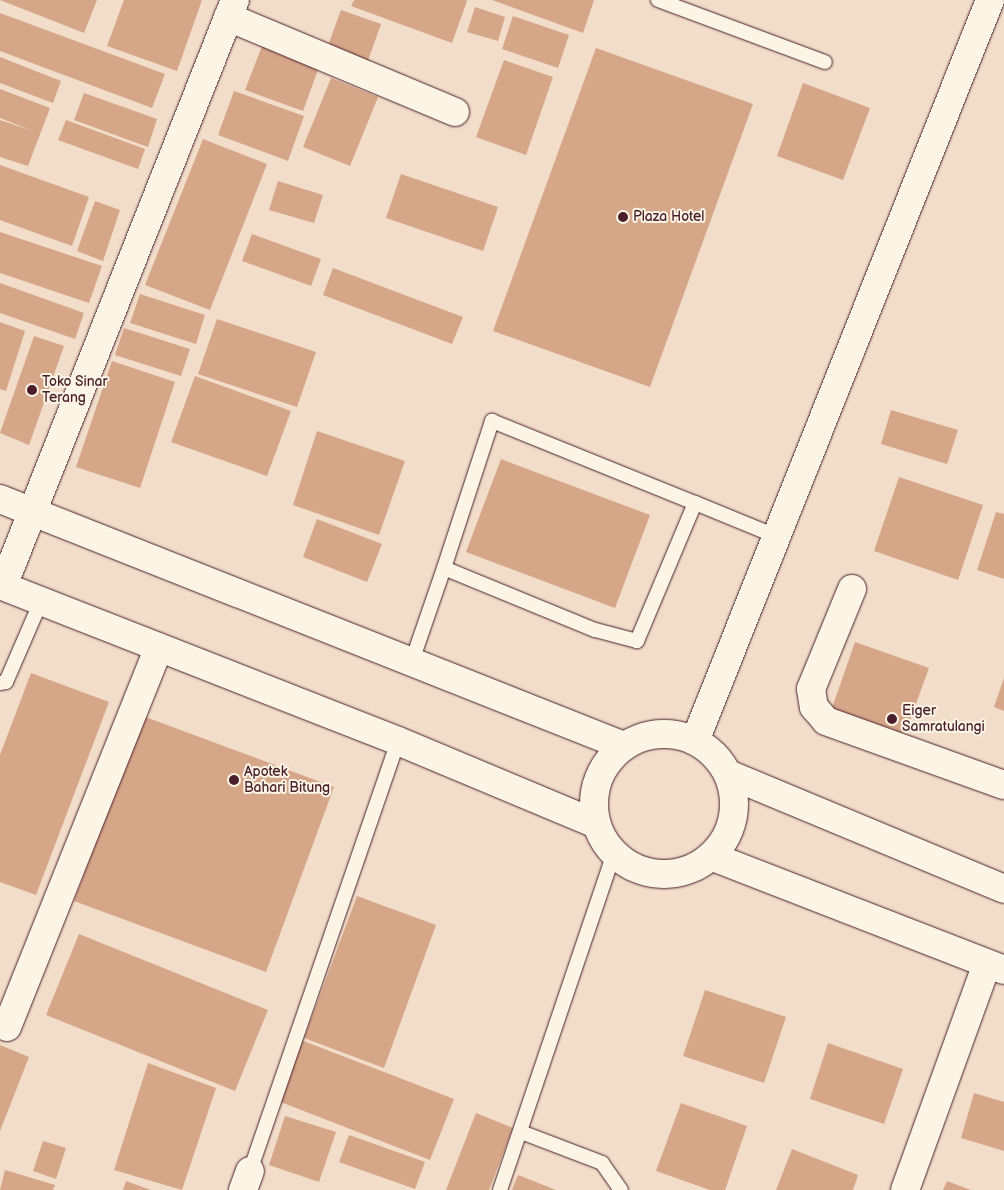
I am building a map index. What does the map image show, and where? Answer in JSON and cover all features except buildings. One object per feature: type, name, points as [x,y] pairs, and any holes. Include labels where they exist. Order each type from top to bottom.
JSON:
[{"type":"main road","points":[[695,741],[778,537],[990,0]]},
{"type":"main road","points":[[456,112],[232,8],[1,586],[398,741],[596,824]]},
{"type":"main road","points":[[0,499],[624,746]]},
{"type":"main road","points":[[852,589],[811,689],[814,708],[826,721],[1004,785]]},
{"type":"main road","points":[[7,1027],[159,647]]},
{"type":"main road","points":[[728,774],[734,814],[713,857],[684,872],[664,874],[628,864],[614,852],[596,824],[595,789],[601,773],[624,746],[647,736],[672,735],[695,741],[728,774],[1004,889]]},
{"type":"main road","points":[[713,857],[996,967],[905,1190]]},
{"type":"lane","points":[[658,0],[826,62]]},
{"type":"lane","points":[[412,661],[492,421],[778,537]]},
{"type":"lane","points":[[444,568],[595,630],[637,641],[695,503]]},
{"type":"lane","points":[[0,682],[6,682],[41,601]]},
{"type":"lane","points":[[247,1180],[398,741]]},
{"type":"lane","points":[[500,1190],[614,852]]},
{"type":"lane","points":[[521,1132],[602,1164],[621,1190]]},
{"type":"place","name":"Plaza Hotel","points":[[623,217]]},
{"type":"place","name":"Toko Sinar Terang","points":[[32,390]]},
{"type":"place","name":"Eiger Samratulangi","points":[[892,719]]},
{"type":"place","name":"Apotek Bahari Bitung","points":[[234,780]]}]
